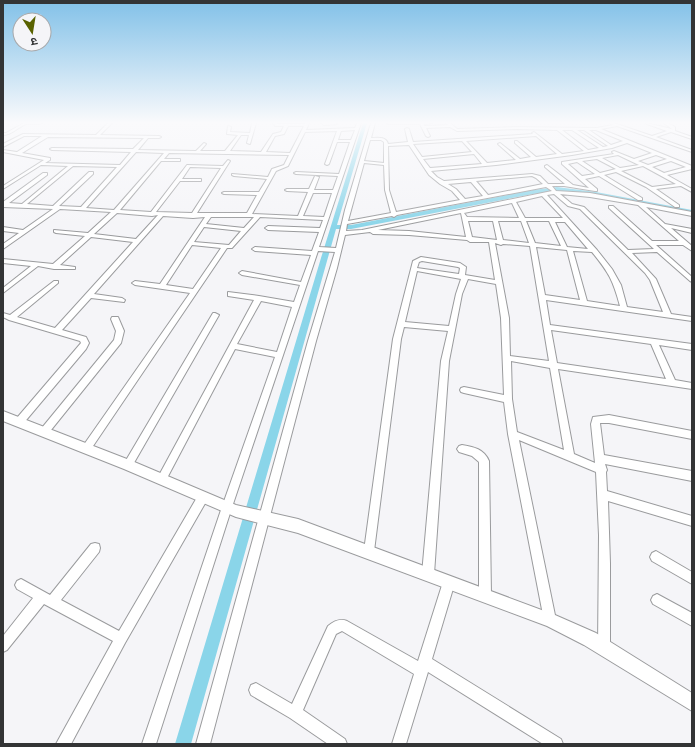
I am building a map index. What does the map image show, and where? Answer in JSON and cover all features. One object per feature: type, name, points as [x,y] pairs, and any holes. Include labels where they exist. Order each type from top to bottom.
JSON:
[{"type":"street","points":[[3,188],[48,159],[41,158]]},
{"type":"street","points":[[82,209],[129,158]]},
{"type":"street","points":[[249,215],[275,169],[285,167],[290,158]]},
{"type":"street","points":[[327,164],[329,158]]},
{"type":"street","points":[[149,744],[232,509],[279,355],[303,284],[318,250],[322,230],[347,158]]},
{"type":"street","points":[[203,744],[261,516],[335,250],[344,228],[363,158]]},
{"type":"street","points":[[385,158],[387,190],[394,215]]},
{"type":"street","points":[[420,158],[435,178],[454,190],[464,201]]},
{"type":"street","points":[[480,158],[486,165]]},
{"type":"street","points":[[516,158],[520,161]]},
{"type":"street","points":[[428,170],[486,165],[535,158]]},
{"type":"street","points":[[596,190],[564,164],[599,158],[652,188],[677,206]]},
{"type":"street","points":[[627,158],[664,174],[692,191]]},
{"type":"street","points":[[633,161],[642,158]]},
{"type":"street","points":[[669,158],[692,167]]},
{"type":"street","points":[[648,167],[672,159]]},
{"type":"street","points":[[54,267],[116,211],[162,160],[178,160]]},
{"type":"street","points":[[193,216],[228,161]]},
{"type":"street","points":[[578,161],[640,202],[663,225],[691,248]]},
{"type":"street","points":[[362,162],[385,164]]},
{"type":"street","points":[[41,164],[122,166]]},
{"type":"street","points":[[23,205],[72,165]]},
{"type":"street","points":[[581,178],[643,165]]},
{"type":"street","points":[[152,214],[191,166],[224,167]]},
{"type":"street","points":[[547,166],[572,186]]},
{"type":"street","points":[[664,174],[692,167]]},
{"type":"street","points":[[3,247],[56,207],[91,173]]},
{"type":"street","points":[[296,173],[341,175]]},
{"type":"street","points":[[3,204],[45,174]]},
{"type":"street","points":[[234,175],[269,178]]},
{"type":"street","points":[[442,183],[535,175],[571,206],[582,208],[653,280],[668,315]]},
{"type":"street","points":[[300,217],[317,177]]},
{"type":"street","points":[[499,178],[503,182]]},
{"type":"street","points":[[179,180],[199,180]]},
{"type":"street","points":[[472,180],[486,196]]},
{"type":"street","points":[[344,228],[394,215],[486,196],[510,189],[551,189],[572,186],[596,190],[692,214]]},
{"type":"street","points":[[652,188],[692,187]]},
{"type":"street","points":[[356,232],[512,201],[543,194],[551,189],[692,209]]},
{"type":"street","points":[[287,190],[335,192]]},
{"type":"street","points":[[224,193],[261,194]]},
{"type":"street","points":[[543,194],[595,251],[616,280],[624,309]]},
{"type":"street","points":[[512,201],[524,220],[533,245],[541,297],[548,327],[568,456]]},
{"type":"street","points":[[3,204],[161,215],[249,215],[326,219]]},
{"type":"street","points":[[611,207],[692,280]]},
{"type":"street","points":[[462,211],[470,240]]},
{"type":"street","points":[[57,331],[161,215]]},
{"type":"street","points":[[161,287],[209,215]]},
{"type":"street","points":[[190,243],[225,247],[231,246],[258,216]]},
{"type":"street","points":[[464,219],[567,220]]},
{"type":"street","points":[[495,220],[498,282],[505,318],[508,399],[513,434],[550,620]]},
{"type":"street","points":[[552,221],[567,248],[584,304]]},
{"type":"street","points":[[202,225],[245,230]]},
{"type":"street","points":[[663,225],[692,230]]},
{"type":"street","points":[[268,228],[322,230]]},
{"type":"street","points":[[344,228],[356,232],[409,233],[496,243],[595,251]]},
{"type":"street","points":[[3,229],[24,232]]},
{"type":"street","points":[[56,231],[137,241]]},
{"type":"street","points":[[651,243],[684,243]]},
{"type":"street","points":[[86,449],[225,247]]},
{"type":"street","points":[[255,249],[335,250]]},
{"type":"street","points":[[626,252],[660,250]]},
{"type":"street","points":[[369,552],[397,340],[416,261],[421,259],[460,265],[463,267],[464,277],[445,362],[428,574]]},
{"type":"street","points":[[3,261],[73,268]]},
{"type":"street","points":[[3,291],[37,264]]},
{"type":"street","points":[[414,269],[498,282]]},
{"type":"street","points":[[242,273],[303,284]]},
{"type":"street","points":[[7,317],[56,282]]},
{"type":"street","points":[[135,283],[194,291]]},
{"type":"street","points":[[230,294],[296,305]]},
{"type":"street","points":[[88,295],[122,300]]},
{"type":"street","points":[[541,297],[692,319]]},
{"type":"street","points":[[162,479],[259,298]]},
{"type":"street","points":[[128,465],[216,315]]},
{"type":"street","points":[[7,317],[83,339],[85,343],[19,422]]},
{"type":"street","points":[[44,432],[118,341],[120,331],[115,319]]},
{"type":"street","points":[[401,324],[415,326],[429,325],[452,329]]},
{"type":"street","points":[[548,327],[692,347]]},
{"type":"street","points":[[654,342],[672,383]]},
{"type":"street","points":[[233,346],[279,355]]},
{"type":"street","points":[[507,358],[692,386]]},
{"type":"street","points":[[464,390],[508,399]]},
{"type":"street","points":[[3,416],[128,465],[232,509],[298,526],[550,620],[590,638],[692,703]]},
{"type":"street","points":[[604,648],[604,542],[601,464],[595,424],[596,420],[609,419],[692,435]]},
{"type":"street","points":[[513,434],[568,456],[601,464],[692,476]]},
{"type":"street","points":[[462,449],[478,453],[482,456],[484,461],[485,595]]},
{"type":"street","points":[[602,494],[692,521]]},
{"type":"street","points":[[63,744],[120,639],[203,497]]},
{"type":"street","points":[[3,646],[94,548]]},
{"type":"street","points":[[656,557],[692,578]]},
{"type":"street","points":[[399,744],[449,582]]},
{"type":"street","points":[[21,585],[120,639]]},
{"type":"street","points":[[657,600],[692,620]]},
{"type":"street","points":[[294,713],[332,630],[337,626],[343,626],[423,666],[556,744]]},
{"type":"street","points":[[256,690],[294,713],[340,744]]},
{"type":"waterway","points":[[183,744],[354,158]]},
{"type":"waterway","points":[[335,227],[351,227],[533,192],[557,189],[596,194],[692,212]]}]
